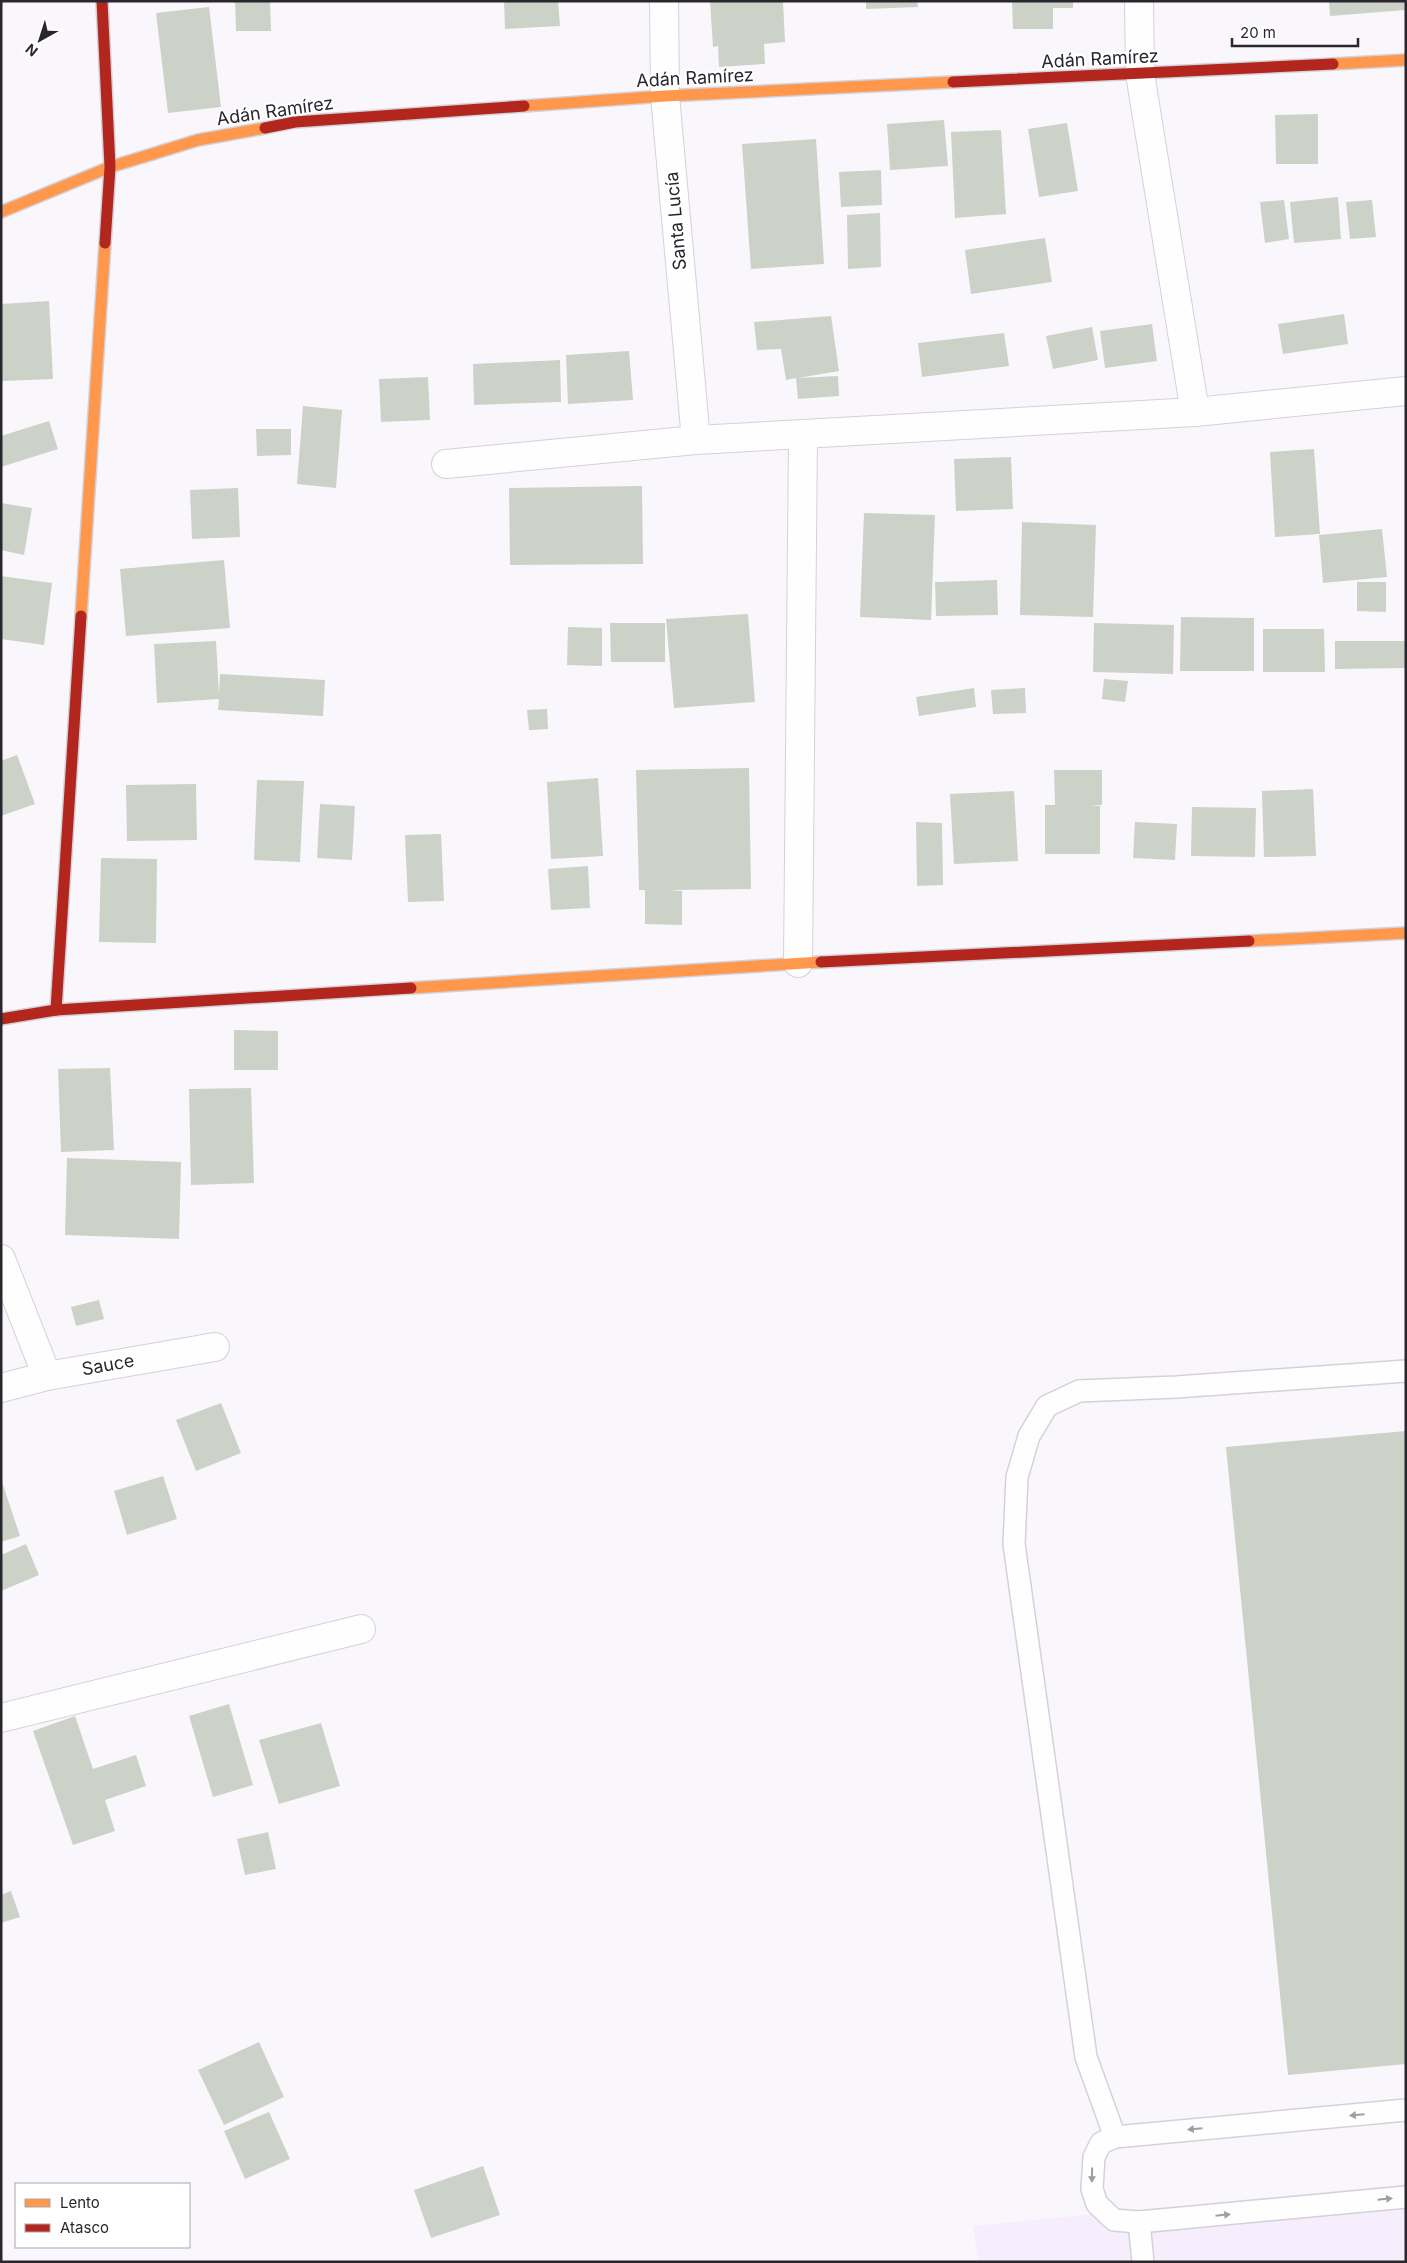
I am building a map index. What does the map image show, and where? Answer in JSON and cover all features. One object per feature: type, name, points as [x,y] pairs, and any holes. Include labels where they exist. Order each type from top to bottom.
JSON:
[{"type":"street","points":[[56,1010],[110,166],[102,1]]},
{"type":"street","name":"Santa Lucía","points":[[664,1],[666,96],[696,440]]},
{"type":"street","points":[[1139,1],[1140,74],[1195,412]]},
{"type":"street","name":"Adán Ramírez","points":[[1,212],[110,166],[198,140],[295,122],[666,96],[1406,60]]},
{"type":"street","points":[[446,464],[696,440],[1195,412],[1406,391]]},
{"type":"street","points":[[798,962],[804,435]]},
{"type":"street","points":[[1,1019],[56,1010],[798,962],[1406,933]]},
{"type":"street","points":[[1,1259],[47,1376]]},
{"type":"street","name":"Sauce","points":[[1,1388],[47,1376],[215,1347]]},
{"type":"street","points":[[1,1718],[361,1628]]},
{"type":"lane","points":[[1115,2137],[1086,2056],[1014,1544],[1017,1477],[1029,1436],[1047,1406],[1079,1391],[1176,1387],[1406,1371]]},
{"type":"lane","points":[[1406,2110],[1115,2137],[1101,2143],[1094,2157],[1092,2189],[1097,2204],[1114,2220],[1139,2222],[1406,2197]]},
{"type":"lane","points":[[1139,2222],[1143,2262]]},
{"type":"shaded area","points":[[1406,2184],[1406,2262],[978,2262],[973,2226]]},
{"type":"building","points":[[235,1],[270,1],[271,31],[236,31]]},
{"type":"building","points":[[504,1],[558,1],[560,26],[505,29]]},
{"type":"building","points":[[710,1],[783,1],[785,42],[764,44],[765,64],[719,67],[718,46],[713,47]]},
{"type":"building","points":[[866,1],[917,1],[918,7],[866,9]]},
{"type":"building","points":[[1012,1],[1073,1],[1073,8],[1053,8],[1053,29],[1013,29]]},
{"type":"building","points":[[1329,1],[1405,1],[1406,10],[1330,16]]},
{"type":"building","points":[[209,7],[221,107],[168,113],[156,13]]},
{"type":"building","points":[[1318,114],[1318,164],[1276,164],[1275,115]]},
{"type":"building","points":[[944,120],[948,166],[890,170],[887,124]]},
{"type":"building","points":[[1067,123],[1078,191],[1039,197],[1028,129]]},
{"type":"building","points":[[1001,130],[1006,214],[955,218],[951,132]]},
{"type":"building","points":[[816,139],[824,264],[751,269],[742,144]]},
{"type":"building","points":[[881,170],[882,205],[841,207],[839,172]]},
{"type":"building","points":[[1338,197],[1341,239],[1294,243],[1290,202]]},
{"type":"building","points":[[1284,200],[1289,239],[1265,243],[1260,202]]},
{"type":"building","points":[[1372,200],[1376,237],[1350,239],[1346,202]]},
{"type":"building","points":[[880,213],[881,267],[848,269],[847,215]]},
{"type":"building","points":[[1045,238],[1052,282],[971,294],[965,250]]},
{"type":"building","points":[[49,301],[53,379],[1,381],[1,304]]},
{"type":"building","points":[[1344,314],[1348,344],[1283,354],[1278,324]]},
{"type":"building","points":[[831,316],[839,371],[798,378],[838,376],[839,396],[798,399],[796,378],[786,380],[781,349],[757,350],[754,322]]},
{"type":"building","points":[[1152,324],[1157,361],[1105,368],[1100,331]]},
{"type":"building","points":[[1092,327],[1098,360],[1053,369],[1046,336]]},
{"type":"building","points":[[1004,333],[1009,366],[922,377],[918,343]]},
{"type":"building","points":[[629,351],[633,400],[568,404],[566,355]]},
{"type":"building","points":[[560,360],[561,402],[474,405],[473,364]]},
{"type":"building","points":[[428,377],[430,420],[381,422],[379,379]]},
{"type":"building","points":[[303,406],[342,410],[336,488],[297,484]]},
{"type":"building","points":[[49,421],[58,449],[1,467],[1,436]]},
{"type":"building","points":[[256,429],[291,429],[291,455],[257,456]]},
{"type":"building","points":[[1314,449],[1320,534],[1275,537],[1270,452]]},
{"type":"building","points":[[1011,457],[1013,509],[956,511],[954,459]]},
{"type":"building","points":[[642,486],[643,564],[510,565],[509,488]]},
{"type":"building","points":[[238,488],[240,537],[192,539],[190,490]]},
{"type":"building","points":[[1,503],[32,508],[24,555],[1,550]]},
{"type":"building","points":[[864,513],[935,515],[931,620],[860,617]]},
{"type":"building","points":[[1022,522],[1096,525],[1093,617],[1020,615]]},
{"type":"building","points":[[1382,529],[1387,577],[1323,583],[1319,535]]},
{"type":"building","points":[[224,560],[230,628],[126,636],[120,569]]},
{"type":"building","points":[[1,576],[52,583],[44,645],[1,639]]},
{"type":"building","points":[[997,580],[998,615],[936,616],[935,582]]},
{"type":"building","points":[[1357,582],[1386,582],[1386,612],[1357,611]]},
{"type":"building","points":[[748,614],[755,702],[674,708],[666,619]]},
{"type":"building","points":[[1181,617],[1254,618],[1254,671],[1180,671]]},
{"type":"building","points":[[610,623],[665,623],[665,662],[611,662]]},
{"type":"building","points":[[1094,623],[1174,625],[1173,674],[1093,672]]},
{"type":"building","points":[[568,627],[602,628],[602,666],[567,665]]},
{"type":"building","points":[[1263,629],[1324,629],[1325,672],[1263,672]]},
{"type":"building","points":[[216,641],[219,695],[220,674],[325,680],[323,716],[218,710],[219,699],[157,703],[154,644]]},
{"type":"building","points":[[1335,641],[1406,641],[1406,668],[1335,669]]},
{"type":"building","points":[[1104,679],[1128,681],[1125,702],[1102,699]]},
{"type":"building","points":[[974,688],[976,707],[919,716],[916,697]]},
{"type":"building","points":[[1025,688],[1026,713],[993,714],[991,690]]},
{"type":"building","points":[[547,709],[548,729],[529,730],[527,710]]},
{"type":"building","points":[[17,755],[35,804],[1,816],[1,761]]},
{"type":"building","points":[[749,768],[751,889],[670,890],[682,891],[682,925],[645,924],[645,890],[639,890],[636,770]]},
{"type":"building","points":[[1054,770],[1102,770],[1102,805],[1090,805],[1100,806],[1100,854],[1045,854],[1045,805],[1055,805]]},
{"type":"building","points":[[598,778],[603,856],[551,859],[547,782]]},
{"type":"building","points":[[257,780],[304,781],[300,862],[254,860]]},
{"type":"building","points":[[196,784],[197,840],[127,841],[126,785]]},
{"type":"building","points":[[1313,789],[1316,856],[1264,857],[1262,791]]},
{"type":"building","points":[[1014,791],[1018,861],[954,864],[950,794]]},
{"type":"building","points":[[320,804],[355,806],[352,860],[317,858]]},
{"type":"building","points":[[1192,807],[1256,808],[1255,857],[1191,856]]},
{"type":"building","points":[[916,822],[942,823],[943,885],[917,886]]},
{"type":"building","points":[[1135,822],[1177,824],[1175,860],[1133,858]]},
{"type":"building","points":[[441,834],[444,901],[408,902],[405,835]]},
{"type":"building","points":[[101,858],[157,859],[156,943],[99,942]]},
{"type":"building","points":[[588,866],[590,908],[551,910],[548,869]]},
{"type":"building","points":[[234,1030],[278,1031],[278,1070],[234,1070]]},
{"type":"building","points":[[110,1068],[114,1150],[61,1152],[58,1069]]},
{"type":"building","points":[[251,1088],[254,1183],[191,1185],[189,1089]]},
{"type":"building","points":[[67,1158],[181,1162],[179,1239],[65,1235]]},
{"type":"building","points":[[99,1300],[104,1319],[76,1326],[71,1307]]},
{"type":"building","points":[[221,1403],[241,1453],[196,1471],[176,1420]]},
{"type":"building","points":[[1406,1431],[1406,2064],[1288,2075],[1226,1447]]},
{"type":"building","points":[[163,1476],[177,1519],[127,1535],[114,1491]]},
{"type":"building","points":[[1,1479],[20,1536],[1,1542]]},
{"type":"building","points":[[26,1544],[39,1575],[1,1591],[1,1555]]},
{"type":"building","points":[[229,1704],[253,1785],[213,1797],[189,1716]]},
{"type":"building","points":[[75,1716],[93,1769],[136,1755],[146,1786],[105,1800],[115,1831],[73,1845],[33,1731]]},
{"type":"building","points":[[321,1723],[340,1786],[279,1804],[259,1740]]},
{"type":"building","points":[[268,1832],[276,1869],[245,1875],[237,1839]]},
{"type":"building","points":[[11,1891],[20,1917],[1,1923],[1,1895]]},
{"type":"building","points":[[259,2042],[284,2097],[224,2125],[198,2070]]},
{"type":"building","points":[[269,2112],[290,2159],[245,2179],[224,2131]]},
{"type":"building","points":[[483,2166],[500,2215],[431,2238],[414,2190]]},
{"type":"traffic: slow","points":[[1333,64],[1406,60]]},
{"type":"traffic: slow","points":[[524,106],[665,96],[953,82]]},
{"type":"traffic: slow","points":[[1,212],[110,167],[198,140],[265,128]]},
{"type":"traffic: slow","points":[[81,616],[105,243]]},
{"type":"traffic: slow","points":[[1249,941],[1406,933]]},
{"type":"traffic: slow","points":[[411,988],[821,962]]},
{"type":"traffic: jam","points":[[102,1],[110,167],[105,243]]},
{"type":"traffic: jam","points":[[953,82],[1333,64]]},
{"type":"traffic: jam","points":[[265,128],[295,122],[524,106]]},
{"type":"traffic: jam","points":[[56,1010],[81,616]]},
{"type":"traffic: jam","points":[[821,962],[1249,941]]},
{"type":"traffic: jam","points":[[1,1019],[56,1010],[411,988]]}]
